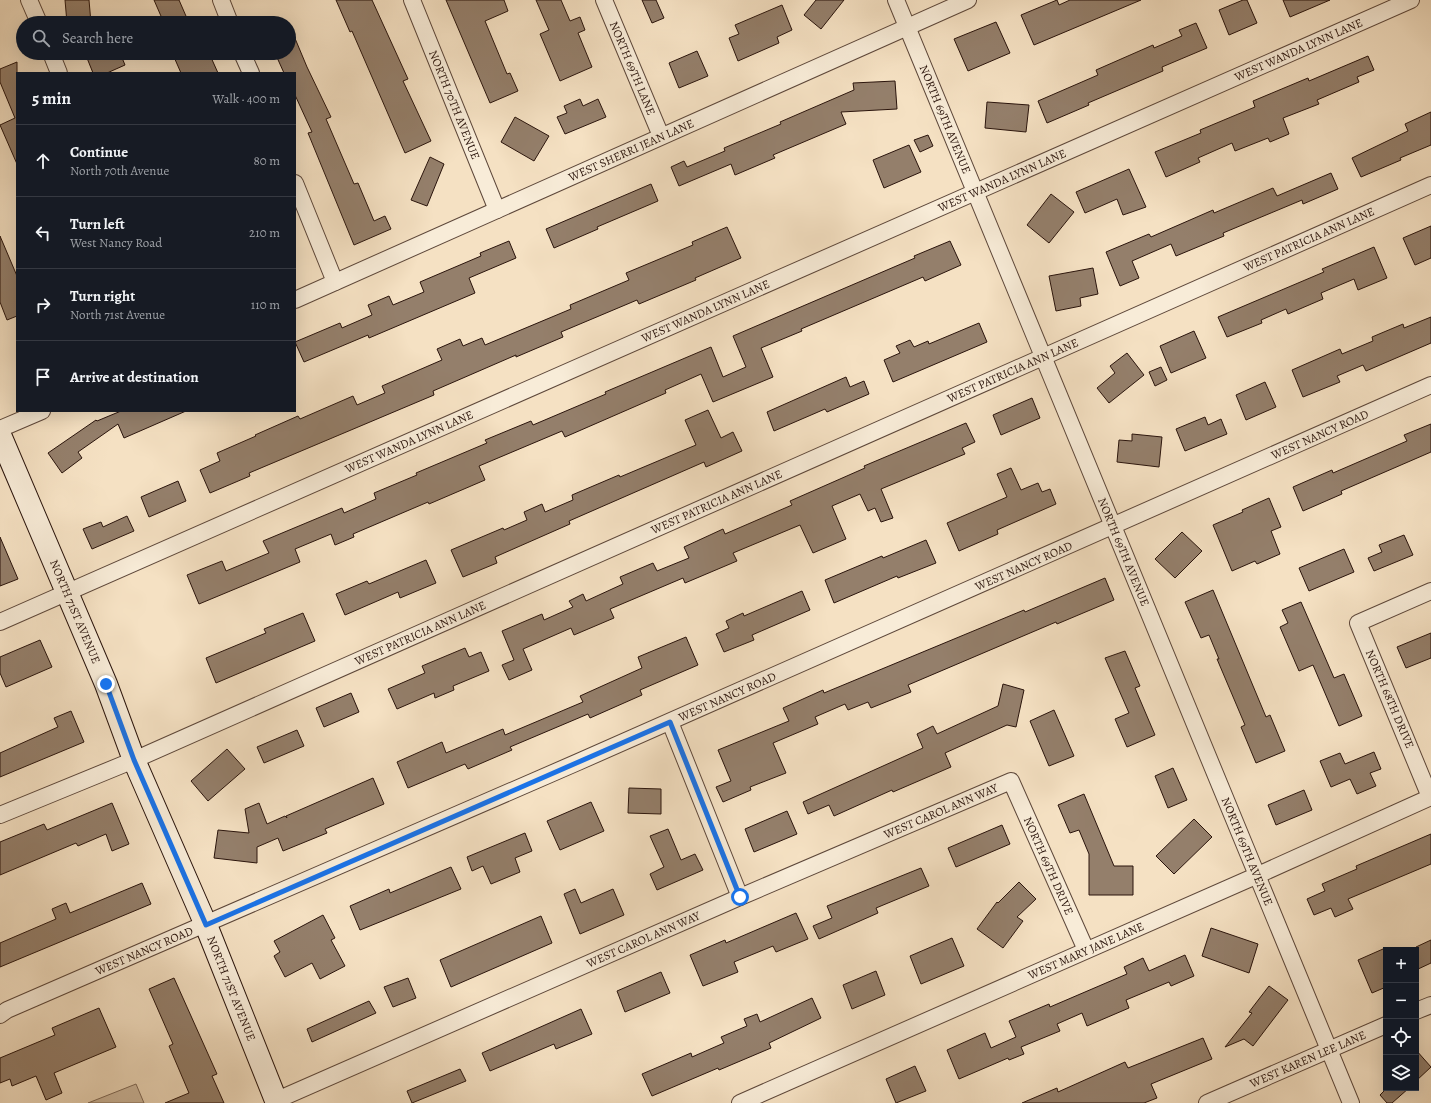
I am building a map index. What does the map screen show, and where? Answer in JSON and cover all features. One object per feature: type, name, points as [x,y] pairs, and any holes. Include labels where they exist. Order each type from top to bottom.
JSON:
[{"type":"street","points":[[29,0],[36,16]]},
{"type":"street","points":[[221,0],[227,16]]},
{"type":"street","name":"NORTH 70TH AVENUE","points":[[412,0],[497,210]]},
{"type":"street","name":"NORTH 69TH LANE","points":[[604,0],[661,136]]},
{"type":"street","name":"NORTH 69TH AVENUE","points":[[896,0],[1351,1103]]},
{"type":"street","name":"WEST SHERRI JEAN LANE","points":[[296,300],[968,0]]},
{"type":"street","name":"WEST WANDA LYNN LANE","points":[[0,622],[1411,0]]},
{"type":"street","points":[[54,60],[59,72]]},
{"type":"street","points":[[245,60],[250,72]]},
{"type":"street","name":"WEST PATRICIA ANN LANE","points":[[0,815],[134,760],[1431,184]]},
{"type":"street","points":[[296,185],[335,282]]},
{"type":"street","name":"WEST NANCY ROAD","points":[[0,1015],[7,1010],[206,925],[1113,527],[1431,385]]},
{"type":"street","points":[[0,429],[40,412]]},
{"type":"street","name":"NORTH 71ST AVENUE","points":[[0,435],[66,594],[106,684],[134,760],[206,925],[278,1102]]},
{"type":"street","name":"NORTH 68TH DRIVE","points":[[1431,591],[1358,623],[1431,797]]},
{"type":"street","points":[[670,722],[740,897]]},
{"type":"street","name":"WEST CAROL ANN WAY","points":[[278,1102],[740,897],[1011,781]]},
{"type":"street","name":"NORTH 69TH DRIVE","points":[[1011,781],[1086,950]]},
{"type":"street","name":"WEST MARY JANE LANE","points":[[740,1103],[1258,875],[1431,797]]},
{"type":"street","points":[[1419,1011],[1431,1005]]},
{"type":"street","name":"WEST KAREN LEE LANE","points":[[1207,1103],[1383,1026]]},
{"type":"shaded area","points":[[136,1084],[144,1103],[88,1103]]},
{"type":"building","points":[[65,0],[89,0],[90,16],[66,16]]},
{"type":"building","points":[[154,0],[179,0],[186,16],[161,16]]},
{"type":"building","points":[[336,0],[372,0],[408,79],[403,81],[431,141],[405,153],[352,31],[350,32]]},
{"type":"building","points":[[446,0],[504,0],[508,11],[485,21],[507,74],[510,73],[518,91],[490,103]]},
{"type":"building","points":[[536,0],[561,0],[570,21],[580,17],[585,30],[578,33],[592,67],[560,81],[540,34],[549,30]]},
{"type":"building","points":[[642,0],[656,0],[664,18],[652,23]]},
{"type":"building","points":[[816,0],[844,0],[821,29],[804,15]]},
{"type":"building","points":[[1057,0],[1059,5],[1070,0],[1141,0],[1034,45],[1021,15]]},
{"type":"building","points":[[1243,0],[1247,0],[1257,23],[1229,35],[1219,10]]},
{"type":"building","points":[[1283,0],[1330,0],[1290,17]]},
{"type":"building","points":[[782,5],[792,30],[777,37],[779,43],[738,61],[729,38],[739,34],[735,25]]},
{"type":"building","points":[[996,22],[1010,53],[968,71],[954,39]]},
{"type":"building","points":[[1196,23],[1207,48],[1162,67],[1163,71],[1088,103],[1089,105],[1047,123],[1038,101],[1098,75],[1096,70],[1153,45],[1154,48],[1182,36],[1179,30]]},
{"type":"building","points":[[296,41],[331,117],[326,119],[354,184],[358,183],[374,221],[385,216],[391,229],[354,245],[308,133],[312,132],[296,97],[296,72],[284,72],[278,60],[296,60]]},
{"type":"building","points":[[697,51],[708,76],[679,88],[669,63]]},
{"type":"building","points":[[1368,56],[1374,70],[1357,77],[1359,82],[1317,100],[1319,104],[1283,118],[1289,134],[1270,142],[1268,138],[1235,151],[1232,143],[1198,158],[1200,162],[1166,177],[1155,152],[1201,133],[1200,130],[1255,107],[1253,101],[1308,78],[1309,81]]},
{"type":"building","points":[[88,60],[123,60],[125,65],[109,72],[93,72]]},
{"type":"building","points":[[175,60],[212,60],[218,72],[181,72]]},
{"type":"building","points":[[17,62],[16,162],[0,125],[15,118],[0,82],[0,69]]},
{"type":"building","points":[[895,81],[897,109],[841,112],[846,124],[773,155],[775,158],[735,175],[731,164],[679,186],[671,167],[684,161],[687,167],[725,151],[724,148],[781,124],[780,122],[854,90],[853,83]]},
{"type":"building","points":[[580,99],[583,106],[598,99],[606,117],[565,134],[557,117],[567,113],[564,106]]},
{"type":"building","points":[[987,102],[1029,105],[1026,132],[985,128]]},
{"type":"building","points":[[1431,112],[1431,145],[1361,177],[1352,158],[1408,131],[1405,124]]},
{"type":"building","points":[[515,117],[549,136],[534,161],[501,142]]},
{"type":"building","points":[[928,135],[933,146],[920,152],[914,140]]},
{"type":"building","points":[[909,145],[921,172],[884,188],[873,160]]},
{"type":"building","points":[[430,157],[444,164],[427,206],[411,200]]},
{"type":"building","points":[[1129,169],[1146,207],[1123,215],[1117,199],[1085,213],[1076,192]]},
{"type":"building","points":[[1331,173],[1338,189],[1303,204],[1302,200],[1223,233],[1224,236],[1176,256],[1171,244],[1132,261],[1139,278],[1120,286],[1106,252],[1149,234],[1151,237],[1213,210],[1214,213],[1273,188],[1277,196]]},
{"type":"building","points":[[651,184],[658,201],[597,227],[598,229],[554,248],[546,229]]},
{"type":"building","points":[[1051,194],[1074,212],[1049,243],[1027,225]]},
{"type":"building","points":[[1431,226],[1431,258],[1415,265],[1403,238]]},
{"type":"building","points":[[727,227],[741,258],[695,278],[696,280],[639,304],[637,300],[561,332],[563,337],[516,357],[516,355],[433,391],[434,395],[249,473],[250,476],[210,493],[200,470],[220,461],[217,453],[298,416],[300,419],[353,396],[357,405],[385,393],[382,386],[442,360],[437,349],[460,339],[463,346],[482,338],[485,345],[571,309],[570,305],[629,280],[626,273],[693,245],[692,242]]},
{"type":"building","points":[[0,236],[16,274],[16,316],[7,320],[0,302]]},
{"type":"building","points":[[509,241],[516,258],[469,278],[475,293],[369,338],[368,335],[304,362],[296,342],[340,323],[342,328],[372,315],[368,305],[389,296],[393,305],[424,292],[420,282],[481,256],[480,253]]},
{"type":"building","points":[[950,241],[961,265],[925,281],[923,277],[801,329],[802,331],[761,348],[773,377],[713,402],[701,374],[665,390],[666,393],[565,437],[562,431],[479,466],[485,480],[429,504],[428,502],[353,534],[354,537],[335,545],[331,534],[295,549],[300,562],[199,604],[187,575],[222,561],[226,571],[269,553],[263,541],[342,508],[344,513],[376,499],[374,493],[417,475],[416,473],[487,443],[485,440],[531,421],[533,425],[606,394],[605,392],[711,347],[723,377],[746,367],[733,336],[915,258],[914,256]]},
{"type":"building","points":[[1374,247],[1387,278],[1358,290],[1354,279],[1321,293],[1323,299],[1288,314],[1286,309],[1261,320],[1262,323],[1227,337],[1218,317],[1324,272],[1322,269]]},
{"type":"building","points":[[1093,268],[1098,294],[1080,298],[1081,306],[1056,311],[1049,276]]},
{"type":"building","points":[[1431,317],[1431,343],[1366,371],[1363,365],[1337,376],[1340,382],[1303,397],[1292,370],[1340,349],[1342,354],[1373,341],[1372,337],[1403,324],[1404,328]]},
{"type":"building","points":[[979,323],[987,342],[893,382],[884,360],[900,353],[896,346],[910,340],[914,347],[928,341],[929,344]]},
{"type":"building","points":[[1194,331],[1206,358],[1171,373],[1160,346]]},
{"type":"building","points":[[1127,353],[1144,375],[1109,403],[1097,388],[1115,373],[1110,366]]},
{"type":"building","points":[[1161,367],[1167,380],[1155,386],[1149,372]]},
{"type":"building","points":[[846,377],[850,387],[864,381],[869,394],[827,412],[825,409],[774,431],[767,412]]},
{"type":"building","points":[[1265,382],[1276,407],[1246,420],[1236,395]]},
{"type":"building","points":[[1032,398],[1040,418],[1001,435],[993,415]]},
{"type":"building","points":[[708,410],[721,438],[733,432],[742,451],[706,467],[704,462],[569,521],[570,524],[495,557],[497,563],[463,577],[451,550],[503,528],[504,530],[527,520],[524,512],[542,504],[545,512],[573,500],[572,495],[619,475],[620,477],[696,445],[685,420]]},
{"type":"building","points":[[119,412],[184,412],[124,438],[118,424],[78,452],[82,458],[62,473],[48,453],[96,420],[97,421]]},
{"type":"building","points":[[1205,417],[1208,425],[1221,419],[1227,434],[1185,451],[1176,429]]},
{"type":"building","points":[[966,423],[975,442],[962,448],[965,454],[881,489],[893,518],[881,522],[875,508],[868,511],[860,494],[832,506],[846,539],[813,553],[800,525],[733,553],[737,561],[685,583],[683,578],[610,609],[614,618],[574,635],[571,628],[523,649],[532,670],[509,680],[502,665],[514,660],[502,631],[542,614],[544,620],[573,607],[569,601],[583,594],[586,601],[623,584],[620,577],[653,563],[657,571],[689,558],[684,547],[723,529],[725,534],[792,505],[790,501],[865,468],[864,466]]},
{"type":"building","points":[[1431,424],[1431,452],[1341,491],[1342,494],[1303,511],[1293,487],[1332,470],[1333,473],[1407,441],[1404,435]]},
{"type":"building","points":[[1132,434],[1162,437],[1159,467],[1117,462],[1119,440],[1132,441]]},
{"type":"building","points":[[1011,468],[1021,490],[1038,483],[1042,492],[1050,489],[1056,504],[997,530],[998,534],[959,551],[947,523],[1007,497],[997,474]]},
{"type":"building","points":[[178,481],[186,501],[149,517],[141,497]]},
{"type":"building","points":[[1269,498],[1281,527],[1271,531],[1280,554],[1257,564],[1255,561],[1232,571],[1213,525],[1243,512],[1242,510]]},
{"type":"building","points":[[127,516],[134,531],[92,549],[83,529],[101,522],[103,527]]},
{"type":"building","points":[[1182,532],[1202,551],[1175,578],[1155,559]]},
{"type":"building","points":[[1404,535],[1413,555],[1374,571],[1368,558],[1382,552],[1379,545]]},
{"type":"building","points":[[0,537],[18,579],[0,586]]},
{"type":"building","points":[[926,540],[936,563],[898,578],[897,576],[834,603],[825,580],[882,556],[883,558]]},
{"type":"building","points":[[1344,549],[1354,572],[1309,591],[1299,568]]},
{"type":"building","points":[[426,560],[436,583],[400,598],[398,592],[345,615],[336,594],[367,581],[369,584]]},
{"type":"building","points":[[1105,578],[1114,600],[1057,624],[1056,622],[908,685],[911,692],[871,708],[868,702],[848,710],[845,704],[815,717],[818,724],[773,743],[786,773],[750,787],[751,790],[723,802],[716,787],[731,781],[718,750],[789,721],[783,708],[823,690],[824,693]]},
{"type":"building","points":[[1213,590],[1266,717],[1270,715],[1285,751],[1256,763],[1241,727],[1245,725],[1217,659],[1219,659],[1209,635],[1201,638],[1185,602]]},
{"type":"building","points":[[802,591],[810,610],[752,635],[754,640],[724,652],[716,634],[729,628],[726,621],[743,613],[744,616]]},
{"type":"building","points":[[1301,602],[1334,678],[1344,674],[1362,716],[1339,726],[1313,665],[1299,671],[1280,627],[1288,623],[1282,610]]},
{"type":"building","points":[[303,613],[315,641],[216,683],[206,658],[266,633],[264,629]]},
{"type":"building","points":[[1431,633],[1431,658],[1406,668],[1397,647]]},
{"type":"building","points":[[686,637],[698,665],[640,690],[642,695],[590,718],[588,714],[510,747],[512,750],[468,769],[465,764],[408,788],[397,762],[442,742],[446,753],[503,729],[505,735],[583,702],[580,696],[642,668],[638,657]]},
{"type":"building","points":[[40,640],[52,667],[6,687],[0,673],[0,657]]},
{"type":"building","points":[[465,648],[469,657],[481,652],[489,671],[453,686],[454,690],[435,698],[434,693],[397,709],[388,689],[425,673],[422,666]]},
{"type":"building","points":[[1125,651],[1140,686],[1135,688],[1155,735],[1127,747],[1115,719],[1129,713],[1105,658]]},
{"type":"building","points":[[1003,684],[1024,690],[1016,727],[1007,725],[945,753],[951,767],[893,792],[892,790],[834,816],[829,805],[808,814],[803,802],[923,748],[917,734],[933,726],[937,734],[998,706]]},
{"type":"building","points":[[351,693],[359,712],[324,727],[316,708]]},
{"type":"building","points":[[1054,710],[1074,756],[1049,766],[1030,721]]},
{"type":"building","points":[[71,711],[84,742],[0,777],[0,753],[58,727],[54,718]]},
{"type":"building","points":[[297,730],[304,746],[264,763],[257,747]]},
{"type":"building","points":[[227,749],[245,769],[208,801],[191,781]]},
{"type":"building","points":[[1374,752],[1381,769],[1370,773],[1376,786],[1357,794],[1350,779],[1331,787],[1320,761],[1340,753],[1345,764]]},
{"type":"building","points":[[1173,768],[1187,800],[1168,808],[1155,776]]},
{"type":"building","points":[[373,778],[384,804],[325,829],[327,833],[283,851],[278,838],[257,847],[257,863],[214,858],[218,830],[249,833],[245,809],[259,803],[267,824],[285,816],[287,818],[286,816]]},
{"type":"building","points":[[629,788],[661,789],[661,814],[628,813]]},
{"type":"building","points":[[1304,790],[1312,810],[1276,825],[1268,805]]},
{"type":"building","points":[[1084,794],[1114,866],[1133,866],[1133,895],[1089,895],[1089,854],[1079,830],[1070,833],[1058,805]]},
{"type":"building","points":[[591,802],[604,831],[560,850],[547,821]]},
{"type":"building","points":[[112,803],[129,844],[112,851],[106,834],[78,846],[76,843],[0,875],[0,842],[44,824],[47,830]]},
{"type":"building","points":[[787,811],[797,834],[754,852],[745,829]]},
{"type":"building","points":[[1194,819],[1212,837],[1174,874],[1156,856]]},
{"type":"building","points":[[1002,825],[1010,844],[956,867],[948,848]]},
{"type":"building","points":[[668,829],[681,860],[695,854],[703,870],[657,890],[650,874],[664,867],[650,836]]},
{"type":"building","points":[[525,833],[532,851],[515,858],[520,872],[491,884],[483,866],[472,871],[467,857]]},
{"type":"building","points":[[1431,834],[1431,864],[1348,899],[1353,909],[1335,917],[1331,908],[1314,915],[1307,899],[1325,891],[1322,884],[1357,869],[1356,866]]},
{"type":"building","points":[[451,867],[461,889],[360,930],[350,906],[389,889],[390,893]]},
{"type":"building","points":[[921,868],[929,886],[876,908],[878,913],[819,939],[813,926],[832,918],[827,906]]},
{"type":"building","points":[[1019,882],[1036,899],[1017,917],[1023,921],[1003,948],[977,929],[997,902],[998,903]]},
{"type":"building","points":[[142,883],[151,904],[0,967],[0,943],[56,919],[52,909],[66,903],[70,913]]},
{"type":"building","points":[[575,889],[581,903],[613,889],[624,915],[580,934],[564,894]]},
{"type":"building","points":[[796,913],[808,939],[776,952],[773,946],[734,962],[738,972],[703,986],[690,955],[725,940],[726,943]]},
{"type":"building","points":[[323,915],[335,938],[331,940],[345,966],[320,979],[312,963],[285,977],[274,956],[280,952],[274,941]]},
{"type":"building","points":[[541,916],[552,943],[451,987],[440,960]]},
{"type":"building","points":[[1211,928],[1258,944],[1249,973],[1202,956]]},
{"type":"building","points":[[952,938],[964,966],[921,984],[910,956]]},
{"type":"building","points":[[1431,940],[1431,963],[1419,969],[1419,947],[1416,947]]},
{"type":"building","points":[[1383,949],[1383,988],[1372,993],[1358,960]]},
{"type":"building","points":[[1185,955],[1194,976],[1171,986],[1169,982],[1126,1000],[1129,1008],[1087,1026],[1082,1013],[1057,1024],[1060,1031],[1021,1047],[1024,1054],[1009,1060],[1008,1058],[959,1079],[947,1050],[985,1033],[991,1048],[1016,1037],[1009,1021],[1049,1004],[1050,1007],[1127,974],[1124,967],[1143,958],[1149,971]]},
{"type":"building","points":[[876,971],[885,995],[852,1009],[843,985]]},
{"type":"building","points":[[661,972],[670,993],[625,1012],[617,991]]},
{"type":"building","points":[[174,978],[217,1074],[212,1076],[224,1103],[165,1103],[189,1093],[169,1046],[173,1044],[149,989]]},
{"type":"building","points":[[408,978],[416,998],[393,1007],[384,987]]},
{"type":"building","points":[[1269,986],[1288,1000],[1253,1046],[1244,1039],[1225,1047],[1252,1013],[1249,1012]]},
{"type":"building","points":[[812,998],[821,1018],[769,1043],[771,1048],[719,1070],[718,1068],[652,1096],[642,1074],[691,1053],[692,1057],[724,1043],[721,1037],[747,1026],[744,1019],[757,1014],[760,1022]]},
{"type":"building","points":[[369,1001],[376,1013],[312,1042],[307,1029]]},
{"type":"building","points":[[99,1008],[116,1047],[54,1073],[62,1093],[46,1100],[36,1076],[12,1086],[10,1079],[0,1083],[0,1058],[55,1035],[52,1028]]},
{"type":"building","points":[[581,1009],[592,1034],[556,1049],[554,1044],[490,1071],[482,1053]]},
{"type":"building","points":[[1203,1038],[1212,1059],[1151,1084],[1157,1098],[1144,1103],[1022,1103],[1057,1088],[1058,1092],[1125,1062],[1128,1068]]},
{"type":"building","points":[[1419,1053],[1431,1067],[1419,1078]]},
{"type":"building","points":[[915,1066],[926,1091],[896,1103],[886,1079]]},
{"type":"building","points":[[460,1069],[466,1081],[412,1103],[407,1091]]},
{"type":"building","points":[[1384,1091],[1406,1091],[1392,1103],[1387,1103],[1380,1095]]},
{"type":"route","points":[[106,684],[134,760],[206,925],[670,722],[740,897]]}]
